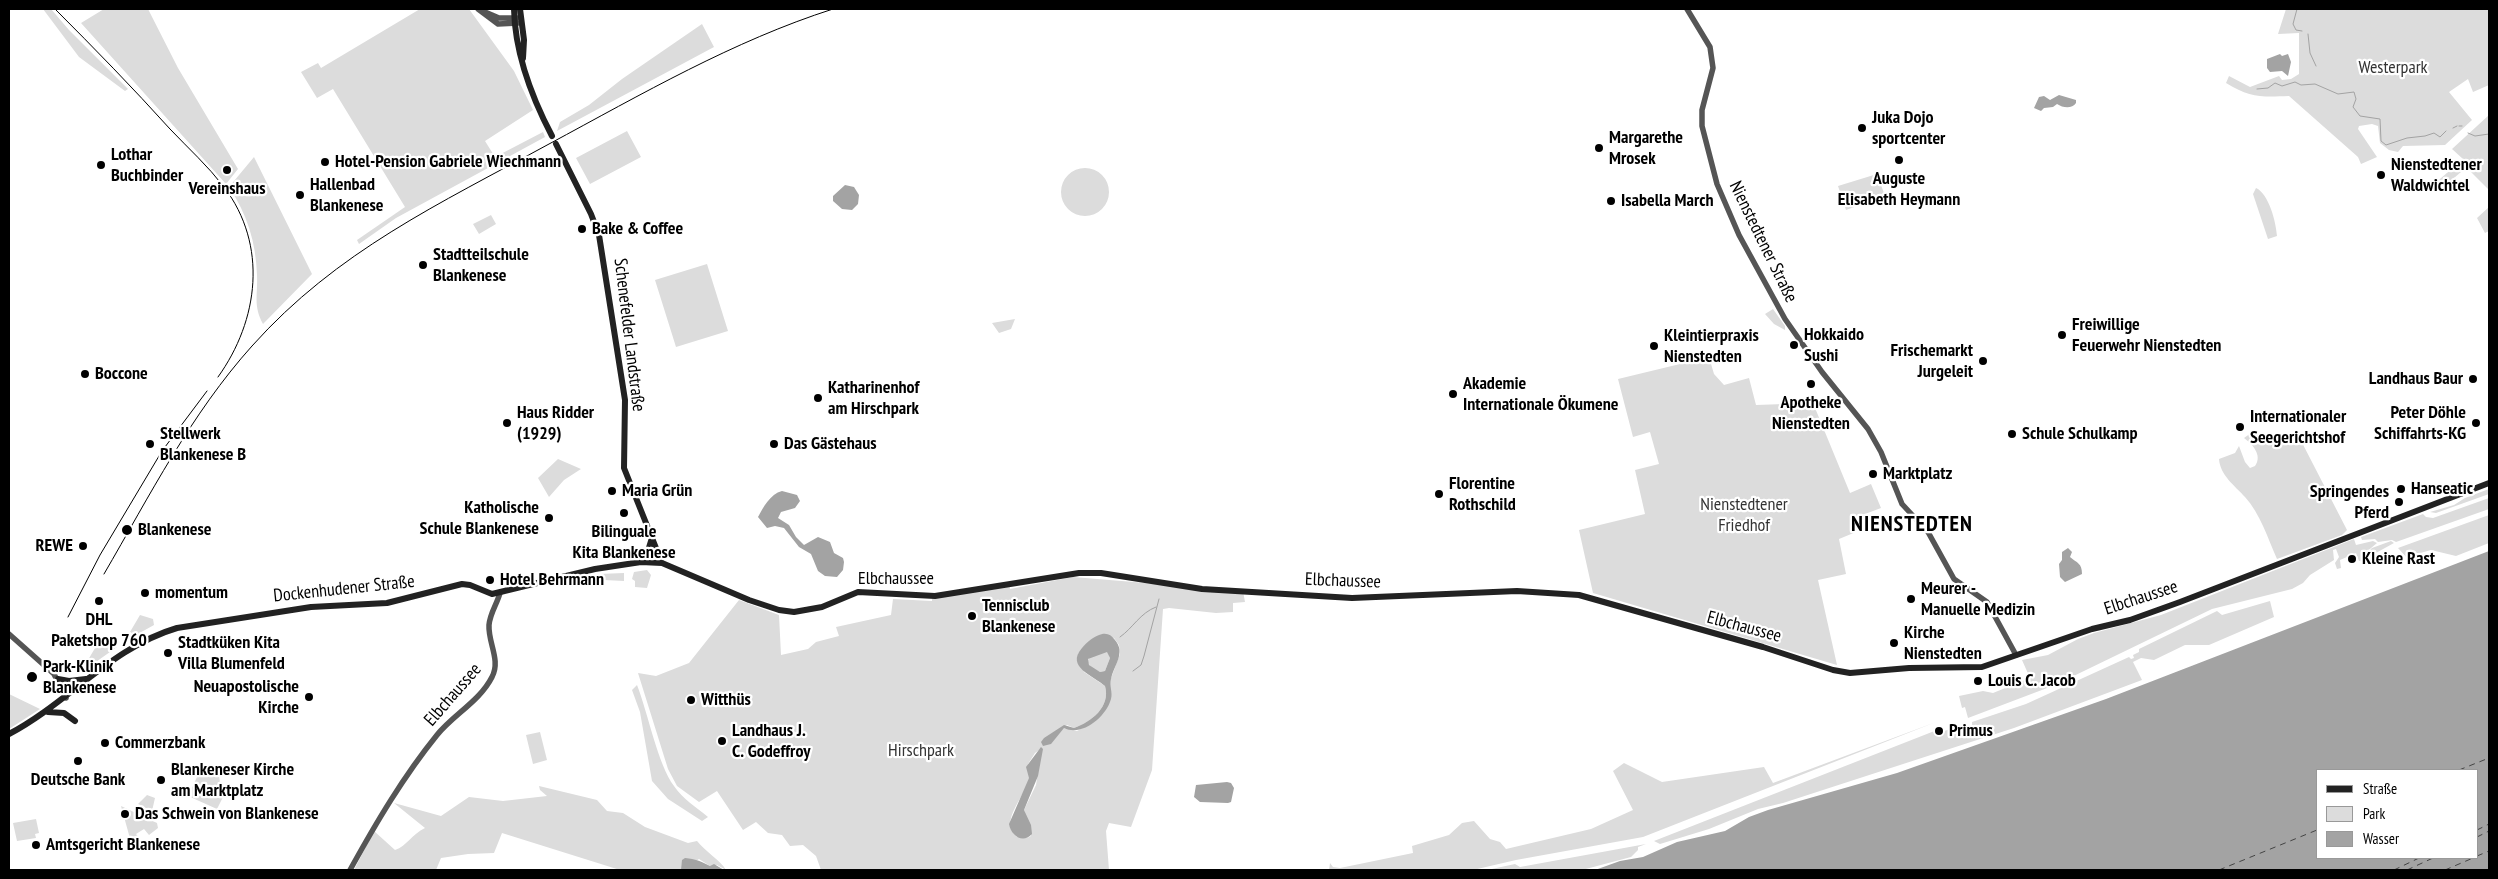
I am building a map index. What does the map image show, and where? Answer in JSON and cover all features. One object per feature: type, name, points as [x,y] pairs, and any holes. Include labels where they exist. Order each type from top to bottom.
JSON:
[{"type":"main road","points":[[514,9],[517,47],[523,60],[533,95],[552,136]]},
{"type":"main road","points":[[520,9],[523,60]]},
{"type":"main road","name":"Schenefelder Landstraße","points":[[556,144],[591,214],[599,236],[625,400],[624,468],[662,563]]},
{"type":"main road","name":"Elbchaussee","points":[[500,593],[560,576],[636,563],[662,563],[757,602],[779,610],[794,612],[822,607],[858,592],[935,596],[1062,574],[1089,572],[1202,589],[1352,598],[1517,591],[1579,595],[1604,600],[1847,673],[1920,668],[1977,668],[2092,629],[2130,620],[2180,602],[2489,483]]},
{"type":"main road","points":[[636,563],[648,552],[652,537]]},
{"type":"main road","name":"Dockenhudener Straße","points":[[9,734],[66,698],[87,679],[145,641],[162,633],[189,626],[311,607],[386,603],[464,584],[486,594],[500,593]]},
{"type":"main road","points":[[58,680],[87,679]]},
{"type":"main road","points":[[44,713],[61,712],[75,721]]},
{"type":"street","points":[[478,9],[497,18],[514,22],[522,18]]},
{"type":"street","name":"Nienstedtener Straße","points":[[1687,9],[1705,37],[1712,55],[1712,75],[1702,106],[1702,121],[1714,174],[1726,209],[1780,311],[1822,372],[1858,413],[1881,452],[1902,504],[1924,527],[1954,579],[1987,602],[2016,655]]},
{"type":"street","name":"Elbchaussee","points":[[350,870],[392,796],[437,734],[481,691],[492,677],[496,663],[490,638],[489,623],[500,593]]},
{"type":"street","points":[[9,634],[58,680],[66,698]]},
{"type":"green space","points":[[43,9],[51,9],[69,30],[128,89],[125,91],[79,57]]},
{"type":"green space","points":[[104,9],[148,9],[178,68],[238,169],[226,184],[81,23]]},
{"type":"green space","points":[[420,9],[469,9],[514,71],[533,110],[485,141],[495,157],[543,132],[545,137],[396,218],[359,244],[357,240],[405,207],[333,89],[317,98],[301,72],[318,63],[321,68]]},
{"type":"green space","name":"Westerpark","points":[[2286,9],[2489,9],[2489,85],[2473,92],[2468,79],[2449,92],[2472,120],[2445,145],[2403,146],[2398,152],[2389,150],[2380,143],[2378,126],[2372,124],[2359,126],[2358,129],[2377,157],[2361,164],[2358,157],[2289,96],[2249,94],[2226,83],[2229,76],[2250,87],[2279,76],[2282,80],[2291,79],[2299,74],[2299,33],[2278,34]]},
{"type":"green space","points":[[702,24],[714,47],[557,131],[560,122],[589,105],[622,79]]},
{"type":"green space","points":[[2489,115],[2489,190],[2470,171],[2461,172],[2440,190],[2433,185],[2463,159],[2452,149]]},
{"type":"green space","points":[[627,131],[641,157],[590,184],[576,158]]},
{"type":"green space","points":[[254,157],[312,274],[263,324],[257,305],[255,251],[246,218],[229,187]]},
{"type":"green space","points":[[1080,168],[1090,168],[1099,172],[1105,178],[1108,183],[1108,201],[1099,212],[1090,216],[1080,216],[1071,212],[1065,206],[1061,197],[1061,187],[1065,178],[1071,172]]},
{"type":"green space","points":[[1877,174],[1885,196],[1846,210],[1838,186]]},
{"type":"green space","points":[[2256,188],[2265,196],[2275,223],[2277,236],[2268,239],[2253,194]]},
{"type":"green space","points":[[2489,207],[2489,231],[2485,233],[2477,218]]},
{"type":"green space","points":[[491,215],[496,224],[479,234],[473,224]]},
{"type":"green space","points":[[707,264],[728,331],[676,347],[655,280]]},
{"type":"green space","points":[[1773,309],[1785,326],[1785,330],[1774,324],[1765,314]]},
{"type":"green space","points":[[1015,319],[1011,329],[999,333],[992,323]]},
{"type":"green space","name":"Nienstedtener Friedhof","points":[[1709,357],[1714,374],[1724,385],[1749,378],[1756,405],[1813,403],[1850,493],[1871,484],[1881,508],[1865,514],[1867,520],[1853,526],[1856,532],[1839,539],[1846,574],[1818,580],[1837,665],[1593,593],[1579,530],[1645,514],[1635,470],[1659,464],[1650,432],[1633,437],[1618,379]]},
{"type":"green space","points":[[2296,431],[2347,530],[2342,535],[2277,559],[2255,511],[2225,475],[2219,459],[2235,453],[2239,446],[2245,462],[2250,468],[2255,466],[2258,458],[2256,450],[2244,438],[2251,433],[2261,443],[2279,443]]},
{"type":"green space","points":[[558,459],[581,469],[564,480],[549,497],[538,478]]},
{"type":"green space","points":[[2489,489],[2489,494],[2436,513],[2430,512],[2454,505],[2465,498]]},
{"type":"green space","points":[[2489,498],[2489,509],[2396,542],[2392,540],[2378,542],[2375,539],[2362,540],[2361,537],[2423,514],[2426,517],[2433,518]]},
{"type":"green space","points":[[2489,515],[2489,543],[2456,556],[2431,550],[2406,557],[2398,548]]},
{"type":"green space","points":[[2354,539],[2356,545],[2373,541],[2377,543],[2364,554],[2364,560],[2359,561],[2356,553],[2340,560],[2341,568],[2337,569],[2335,563],[2339,557],[2336,549],[2333,550],[2334,560],[2292,589],[2212,609],[2055,685],[1968,718],[1965,707],[1962,708],[1959,696],[1983,691],[1993,693],[2030,678],[2022,660],[2048,655],[2094,633],[2161,615]]},
{"type":"green space","points":[[2391,541],[2394,543],[2365,559],[2365,555],[2372,548]]},
{"type":"green space","points":[[647,570],[651,575],[647,588],[635,587],[635,581],[632,579],[634,572]]},
{"type":"green space","points":[[624,573],[624,581],[604,580],[599,574]]},
{"type":"green space","name":"Hirschpark","points":[[1073,577],[1243,591],[1245,602],[1233,603],[1233,612],[1216,613],[1163,609],[1152,770],[1131,827],[1109,823],[1106,831],[1109,870],[821,870],[816,856],[803,845],[790,846],[782,835],[768,833],[756,822],[743,830],[717,791],[699,802],[677,786],[668,769],[638,673],[656,676],[689,663],[739,600],[779,615],[781,655],[808,649],[816,642],[839,636],[836,627],[891,615],[893,599],[932,601],[932,595],[1009,584],[1010,589]],"holes":[[[1102,634],[1114,638],[1119,645],[1120,654],[1110,681],[1109,702],[1092,723],[1077,731],[1064,728],[1049,735],[1067,725],[1074,728],[1087,722],[1102,707],[1105,701],[1105,686],[1084,672],[1078,654],[1086,644]],[[1042,748],[1036,785],[1024,810],[1031,836],[1027,838],[1017,837],[1012,831],[1011,817],[1027,786],[1029,779],[1028,764],[1035,753]]]},
{"type":"green space","points":[[2270,601],[2274,617],[2209,645],[2185,645],[2154,660],[2141,658],[2133,662],[2142,680],[2014,728],[1783,803],[1758,809],[1709,829],[1660,844],[1654,841],[1937,730],[1941,732],[1963,725],[1965,728],[1972,725],[1972,722],[2026,704],[2129,657],[2131,659],[2134,658],[2133,655],[2139,652],[2139,649],[2217,611],[2222,615]]},
{"type":"green space","points":[[140,615],[153,619],[154,625],[136,635],[130,632]]},
{"type":"green space","points":[[101,637],[117,647],[93,664],[88,660],[98,643],[103,645],[105,643],[99,641]]},
{"type":"green space","points":[[1101,652],[1108,652],[1110,658],[1105,671],[1100,672],[1091,668],[1087,661],[1091,656]]},
{"type":"green space","points":[[637,685],[668,777],[681,795],[708,817],[702,821],[668,799],[652,781],[640,712],[632,690]]},
{"type":"green space","points":[[9,694],[40,709],[9,729]]},
{"type":"green space","points":[[1936,722],[1643,837],[1516,860],[1473,870],[1329,870],[1330,863],[1333,867],[1340,868],[1413,853],[1412,846],[1449,835],[1462,823],[1474,821],[1490,839],[1500,842],[1506,849],[1591,829],[1633,810],[1613,771],[1624,763],[1662,782],[1764,767],[1773,783]]},
{"type":"green space","points":[[540,732],[547,760],[533,764],[526,735]]},
{"type":"green space","points":[[198,775],[219,775],[221,790],[219,795],[223,797],[217,809],[188,796]]},
{"type":"green space","points":[[539,786],[597,800],[607,811],[623,813],[645,827],[688,843],[697,841],[726,870],[717,865],[710,866],[699,859],[681,870],[620,870],[502,833],[494,853],[441,858],[436,870],[354,870],[374,831],[395,850],[403,846],[425,828],[394,803],[441,816],[469,797],[503,801],[547,796],[540,790]]},
{"type":"green space","points":[[147,795],[155,798],[152,811],[138,804]]},
{"type":"green space","points":[[121,806],[157,823],[158,828],[149,835],[144,829],[136,834],[140,839],[131,842]]},
{"type":"green space","points":[[36,819],[39,833],[35,834],[36,838],[17,841],[13,823]]},
{"type":"green space","points":[[1646,844],[1638,847],[1638,850],[1631,857],[1582,870],[1487,870],[1515,864],[1520,867]]},
{"type":"water","points":[[2280,54],[2282,56],[2288,54],[2291,62],[2288,76],[2282,71],[2270,72],[2267,68],[2267,59]]},
{"type":"water","points":[[2059,95],[2076,100],[2076,103],[2067,107],[2057,104],[2053,107],[2044,108],[2041,111],[2034,108],[2039,97],[2044,96],[2050,100]]},
{"type":"water","points":[[845,185],[854,187],[859,195],[858,204],[852,210],[842,209],[833,201],[833,196]]},
{"type":"water","points":[[782,491],[797,495],[800,501],[795,508],[781,512],[778,518],[789,525],[796,537],[804,545],[818,537],[830,542],[834,553],[843,558],[844,562],[843,570],[837,577],[825,576],[818,571],[811,554],[799,547],[784,528],[775,526],[767,528],[758,517],[770,498]]},
{"type":"water","points":[[2068,548],[2072,552],[2070,557],[2080,565],[2082,574],[2065,582],[2060,577],[2059,564],[2062,560],[2062,552]]},
{"type":"water","points":[[2489,551],[2489,870],[1595,870],[1620,861],[1643,857],[1677,842],[1725,831],[1749,817],[1768,810],[1897,773],[2106,699]]},
{"type":"water","points":[[1106,634],[1111,636],[1118,645],[1119,650],[1110,684],[1111,696],[1108,706],[1092,724],[1078,730],[1064,728],[1051,744],[1043,746],[1041,742],[1044,738],[1064,725],[1074,728],[1087,722],[1102,707],[1106,694],[1105,686],[1083,670],[1077,661],[1082,648],[1099,635]],"holes":[[[1107,652],[1110,658],[1105,671],[1100,672],[1089,665],[1088,659]]]},
{"type":"water","points":[[1041,747],[1043,749],[1038,776],[1024,810],[1031,825],[1032,834],[1029,837],[1021,838],[1012,832],[1009,824],[1029,778],[1026,767]]},
{"type":"water","points":[[1231,783],[1234,788],[1231,802],[1200,802],[1194,797],[1196,785]]},
{"type":"water","points":[[685,858],[698,860],[710,866],[714,864],[724,870],[681,870],[682,860]]},
{"type":"waterway","points":[[2297,9],[2293,24],[2296,30],[2302,31]]},
{"type":"waterway","points":[[2308,34],[2310,53],[2316,66]]},
{"type":"waterway","points":[[2257,89],[2268,88],[2275,83],[2282,86],[2295,82],[2301,85],[2315,84],[2338,94],[2354,92],[2356,99],[2353,107],[2360,116],[2380,119],[2381,141],[2386,145],[2407,138],[2434,133],[2440,137],[2446,131]]},
{"type":"waterway","points":[[2453,128],[2457,126]]},
{"type":"waterway","points":[[2468,133],[2475,136],[2489,134]]},
{"type":"waterway","points":[[1133,671],[1141,665],[1159,599]]},
{"type":"waterway","points":[[1120,637],[1145,613],[1156,607]]},
{"type":"ferry route","points":[[2462,769],[2489,758]]},
{"type":"ferry route","points":[[2478,830],[2489,824]]},
{"type":"ferry route","points":[[2219,870],[2316,830]]},
{"type":"ferry route","points":[[2478,836],[2489,831]]},
{"type":"ferry route","points":[[2478,856],[2489,851]]},
{"type":"ferry route","points":[[2394,870],[2417,859]]},
{"type":"ferry route","points":[[2407,870],[2431,859]]},
{"type":"ferry route","points":[[2445,870],[2471,859]]},
{"type":"tram line","points":[[55,9],[211,172],[224,187],[238,209],[247,233],[252,258],[253,282],[250,307],[242,331],[232,355],[218,377]]},
{"type":"tram line","points":[[104,574],[172,456],[210,399],[252,346],[319,283],[354,256],[429,209],[653,88],[760,37],[833,9]]},
{"type":"tram line","points":[[68,617],[100,555],[162,451],[207,391]]},
{"type":"place","name":"Juka Dojo sportcenter","points":[[1862,128]]},
{"type":"place","name":"Margarethe Mrosek","points":[[1599,148]]},
{"type":"place","name":"Auguste Elisabeth Heymann","points":[[1899,160]]},
{"type":"place","name":"Hotel-Pension Gabriele Wiechmann","points":[[325,162]]},
{"type":"place","name":"Lothar Buchbinder","points":[[101,165]]},
{"type":"place","name":"Vereinshaus","points":[[227,170]]},
{"type":"place","name":"Nienstedtener Waldwichtel","points":[[2381,175]]},
{"type":"place","name":"Hallenbad Blankenese","points":[[300,195]]},
{"type":"place","name":"Isabella March","points":[[1611,201]]},
{"type":"place","name":"Bake & Coffee","points":[[582,229]]},
{"type":"place","name":"Stadtteilschule Blankenese","points":[[423,265]]},
{"type":"place","name":"Freiwillige Feuerwehr Nienstedten","points":[[2062,335]]},
{"type":"place","name":"Hokkaido Sushi","points":[[1794,345]]},
{"type":"place","name":"Kleintierpraxis Nienstedten","points":[[1654,346]]},
{"type":"place","name":"Frischemarkt Jurgeleit","points":[[1983,361]]},
{"type":"place","name":"Boccone","points":[[85,374]]},
{"type":"place","name":"Landhaus Baur","points":[[2473,379]]},
{"type":"place","name":"Apotheke Nienstedten","points":[[1811,384]]},
{"type":"place","name":"Akademie Internationale Ökumene","points":[[1453,394]]},
{"type":"place","name":"Katharinenhof am Hirschpark","points":[[818,398]]},
{"type":"place","name":"Haus Ridder (1929)","points":[[507,423]]},
{"type":"place","name":"Peter Döhle Schiffahrts-KG","points":[[2476,423]]},
{"type":"place","name":"Internationaler Seegerichtshof","points":[[2240,427]]},
{"type":"place","name":"Schule Schulkamp","points":[[2012,434]]},
{"type":"place","name":"Stellwerk Blankenese B","points":[[150,444]]},
{"type":"place","name":"Das Gästehaus","points":[[774,444]]},
{"type":"place","name":"Marktplatz","points":[[1873,474]]},
{"type":"place","name":"Hanseatic","points":[[2401,489]]},
{"type":"place","name":"Maria Grün","points":[[612,491]]},
{"type":"place","name":"Florentine Rothschild","points":[[1439,494]]},
{"type":"place","name":"Springendes Pferd","points":[[2399,502]]},
{"type":"place","name":"Bilinguale Kita Blankenese","points":[[624,513]]},
{"type":"place","name":"Katholische Schule Blankenese","points":[[549,518]]},
{"type":"place","name":"Blankenese","points":[[127,530]]},
{"type":"place","name":"REWE","points":[[83,546]]},
{"type":"place","name":"Kleine Rast","points":[[2352,559]]},
{"type":"place","name":"Hotel Behrmann","points":[[490,580]]},
{"type":"place","name":"momentum","points":[[145,593]]},
{"type":"place","name":"Meurer - Manuelle Medizin","points":[[1911,599]]},
{"type":"place","name":"DHL Paketshop 760","points":[[99,601]]},
{"type":"place","name":"Tennisclub Blankenese","points":[[972,616]]},
{"type":"place","name":"Kirche Nienstedten","points":[[1894,643]]},
{"type":"place","name":"Stadtküken Kita Villa Blumenfeld","points":[[168,653]]},
{"type":"place","name":"Park-Klinik Blankenese","points":[[32,677]]},
{"type":"place","name":"Louis C. Jacob","points":[[1978,681]]},
{"type":"place","name":"Neuapostolische Kirche","points":[[309,697]]},
{"type":"place","name":"Witthüs","points":[[691,700]]},
{"type":"place","name":"Primus","points":[[1939,731]]},
{"type":"place","name":"Landhaus J. C. Godeffroy","points":[[722,741]]},
{"type":"place","name":"Commerzbank","points":[[105,743]]},
{"type":"place","name":"Deutsche Bank","points":[[78,761]]},
{"type":"place","name":"Blankeneser Kirche am Marktplatz","points":[[161,780]]},
{"type":"place","name":"Das Schwein von Blankenese","points":[[125,814]]},
{"type":"place","name":"Amtsgericht Blankenese","points":[[36,845]]},
{"type":"district","name":"NIENSTEDTEN","points":[[1912,525]]}]
